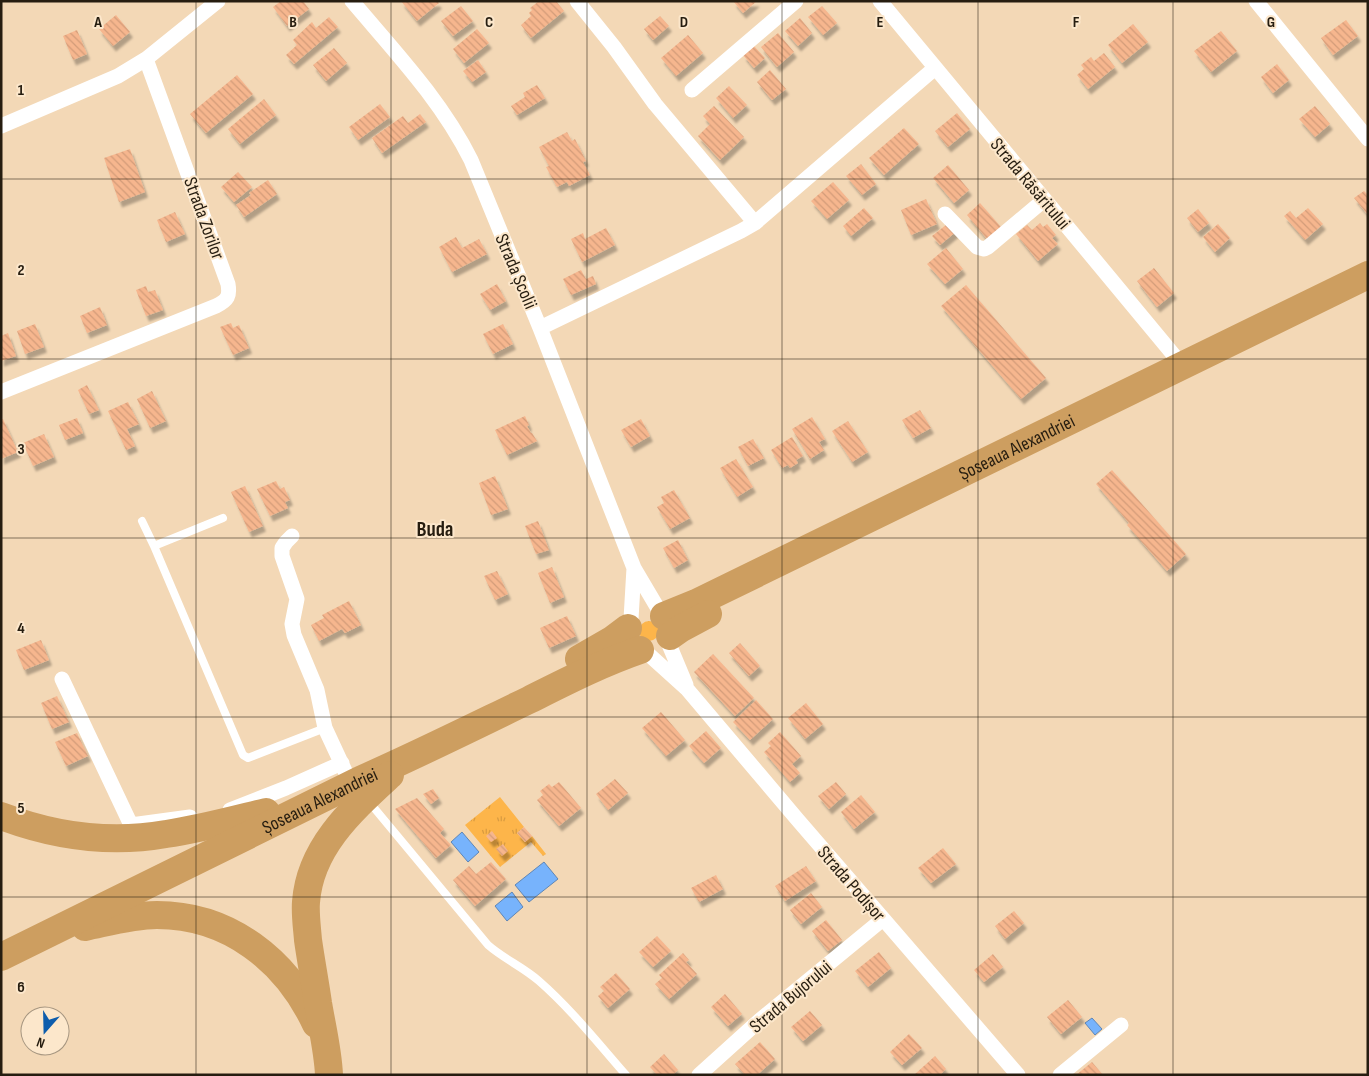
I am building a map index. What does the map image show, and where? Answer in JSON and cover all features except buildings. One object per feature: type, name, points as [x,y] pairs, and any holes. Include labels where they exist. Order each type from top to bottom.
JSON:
[{"type":"highway","name":"Șoseaua Alexandriei","points":[[1,957],[324,798],[625,655],[651,632],[696,603],[1368,275]]},
{"type":"highway","name":"Șoseaua Alexandriei","points":[[1,942],[266,812],[344,768],[472,714],[569,665],[602,646],[651,632],[680,628],[1368,290]]},
{"type":"highway","points":[[328,1062],[306,919],[309,885],[320,856],[338,826],[346,816],[408,759]]},
{"type":"highway","points":[[1,816],[52,832],[90,837],[129,838],[164,835],[266,812]]},
{"type":"highway","points":[[38,939],[137,916],[156,915],[178,916],[202,921],[227,930],[251,944],[271,960],[289,980],[314,1021],[328,1062]]},
{"type":"street","points":[[1,126],[118,76],[146,59],[218,1]]},
{"type":"street","name":"Strada Școlii","points":[[352,1],[435,101],[471,160],[540,328],[634,568],[651,632]]},
{"type":"street","points":[[577,1],[614,47],[655,104],[755,223]]},
{"type":"street","points":[[692,90],[796,1]]},
{"type":"street","name":"Strada Răsăritului","points":[[880,1],[1182,366]]},
{"type":"street","points":[[1256,1],[1368,139]]},
{"type":"street","name":"Strada Zorilor","points":[[1,392],[216,306],[228,298],[228,284],[146,59]]},
{"type":"street","points":[[540,328],[755,223],[935,68]]},
{"type":"street","points":[[945,214],[977,247],[984,249],[1044,200]]},
{"type":"street","points":[[62,679],[131,824],[222,813],[344,768],[326,728],[317,690],[294,635],[292,624],[297,599],[282,556],[282,548],[292,536]]},
{"type":"street","name":"Strada Școlii","points":[[634,568],[651,632]]},
{"type":"street","name":"Strada Podișor","points":[[651,632],[687,689],[1018,1075]]},
{"type":"street","name":"Strada Podișor","points":[[651,632],[687,689]]},
{"type":"street","name":"Strada Bujorului","points":[[699,1075],[760,1020],[883,919]]},
{"type":"street","points":[[1060,1075],[1121,1025]]},
{"type":"lane","points":[[154,546],[223,518]]},
{"type":"lane","points":[[142,521],[245,757],[248,758],[326,728]]},
{"type":"lane","points":[[375,809],[488,945],[508,961],[527,971],[559,1000],[626,1075]]},
{"type":"green space","points":[[649,621],[656,624],[659,631],[656,638],[649,641],[642,638],[639,631],[642,624]]},
{"type":"green space","points":[[500,797],[524,827],[517,833],[525,842],[532,836],[546,854],[543,856],[531,842],[500,867],[465,825]]},
{"type":"water","points":[[462,832],[479,852],[468,862],[451,842]]},
{"type":"water","points":[[544,862],[558,879],[529,902],[515,885]]},
{"type":"water","points":[[512,892],[523,907],[507,921],[495,906]]},
{"type":"water","points":[[1092,1018],[1102,1029],[1095,1035],[1085,1023]]},
{"type":"district","name":"Buda","points":[[435,529]]}]
